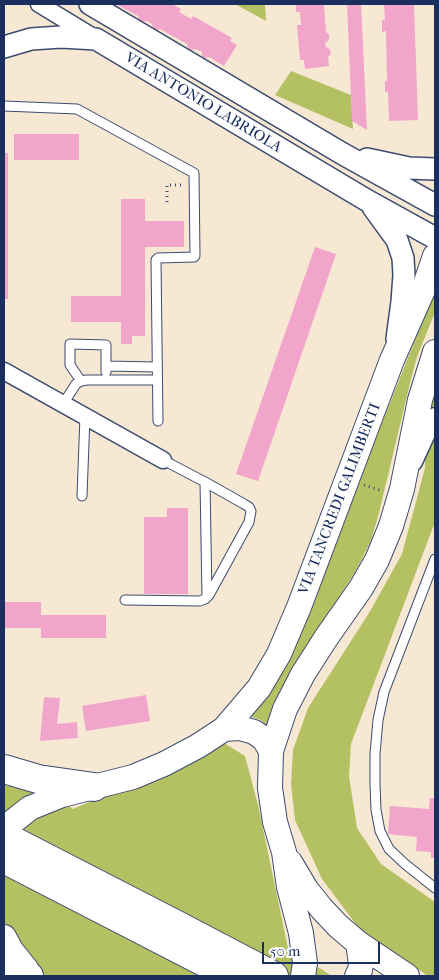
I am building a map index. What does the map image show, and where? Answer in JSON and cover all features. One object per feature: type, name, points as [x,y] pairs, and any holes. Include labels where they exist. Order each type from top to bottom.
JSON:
[{"type":"highway","points":[[4,770],[38,779],[94,787]]},
{"type":"highway","points":[[4,836],[274,976]]},
{"type":"highway","points":[[4,859],[231,976]]},
{"type":"highway","points":[[4,958],[31,976]]},
{"type":"main road","name":"VIA TANCREDI GALIMBERTI","points":[[4,830],[11,822],[30,808],[62,795],[133,776],[164,764],[198,746],[224,729],[259,688],[279,654],[299,607],[395,352],[424,288],[435,256]]},
{"type":"main road","points":[[303,976],[305,963],[301,933],[289,887],[284,852],[275,822],[270,788],[271,751],[285,708],[303,674],[377,560],[391,526],[394,491],[435,352]]},
{"type":"main road","points":[[224,729],[240,728],[254,732],[264,739],[271,751]]},
{"type":"main road","points":[[284,852],[306,889],[322,909],[358,943],[407,976]]},
{"type":"main road","points":[[4,937],[11,950],[31,976]]},
{"type":"main road","points":[[357,976],[361,964],[358,943]]},
{"type":"street","name":"VIA ANTONIO LABRIOLA","points":[[39,4],[368,201],[435,238]]},
{"type":"street","name":"VIA ANTONIO LABRIOLA","points":[[90,4],[344,154],[435,205]]},
{"type":"street","points":[[4,47],[31,39],[61,37],[96,39]]},
{"type":"street","name":"VIA ANTONIO LABRIOLA","points":[[344,154],[409,168],[435,169]]},
{"type":"street","name":"VIA ANTONIO LABRIOLA","points":[[368,201],[397,240],[403,258],[402,302],[395,352]]},
{"type":"street","points":[[4,371],[163,460]]},
{"type":"street","points":[[394,491],[435,416]]},
{"type":"lane","points":[[4,106],[76,108],[194,173],[195,256],[158,258],[156,260],[158,421]]},
{"type":"lane","points":[[81,381],[70,365],[70,344],[106,345],[106,380]]},
{"type":"lane","points":[[106,366],[157,367]]},
{"type":"lane","points":[[63,404],[76,384],[81,381],[157,380]]},
{"type":"lane","points":[[82,496],[85,416]]},
{"type":"lane","points":[[125,600],[200,600],[207,598],[249,522],[251,511],[249,507],[163,460]]},
{"type":"lane","points":[[204,482],[207,598]]},
{"type":"lane","points":[[435,559],[384,692],[378,720],[375,777],[376,810],[380,831],[389,849],[435,888]]},
{"type":"path","points":[[167,202],[167,185],[194,185]]},
{"type":"path","points":[[359,483],[394,491]]},
{"type":"green space","points":[[235,4],[265,4],[266,21]]},
{"type":"green space","points":[[291,71],[351,95],[353,129],[275,95]]},
{"type":"green space","points":[[435,290],[435,312],[417,357],[371,540],[352,577],[312,638],[268,726],[261,720],[249,716],[292,649]]},
{"type":"green space","points":[[435,388],[435,522],[351,744],[349,776],[357,828],[381,864],[435,902],[435,976],[428,976],[361,931],[322,879],[295,820],[291,784],[293,750],[308,708],[369,613],[402,554],[425,468],[426,410]]},
{"type":"green space","points":[[224,743],[245,756],[258,805],[288,948],[332,976],[4,976],[4,762],[73,809]]},
{"type":"building","points":[[116,4],[172,4],[181,9],[179,12],[191,19],[193,16],[232,38],[230,41],[237,45],[224,66],[209,57],[204,58],[202,52],[196,49],[191,50],[187,44],[160,29],[156,30],[147,21],[139,21],[138,16]]},
{"type":"building","points":[[296,4],[324,4],[326,32],[329,35],[329,39],[325,42],[326,48],[330,50],[331,54],[328,57],[329,66],[305,69],[304,60],[300,60],[297,25],[301,25],[300,12],[296,12]]},
{"type":"building","points":[[347,4],[361,4],[367,130],[352,121]]},
{"type":"building","points":[[384,4],[414,4],[418,120],[389,121],[388,92],[385,92],[385,81],[387,81],[386,31],[382,32],[382,20],[385,20]]},
{"type":"building","points":[[14,134],[79,134],[79,160],[14,160]]},
{"type":"building","points":[[4,153],[8,153],[8,299],[4,299]]},
{"type":"building","points":[[121,199],[145,199],[145,221],[184,221],[184,247],[145,247],[145,336],[132,336],[132,344],[121,344],[121,322],[71,322],[71,296],[121,296]]},
{"type":"building","points":[[315,247],[336,254],[258,481],[236,474]]},
{"type":"building","points":[[167,508],[188,508],[188,594],[144,594],[144,517],[167,517]]},
{"type":"building","points":[[4,602],[41,602],[41,615],[106,615],[106,638],[41,638],[41,628],[4,628]]},
{"type":"building","points":[[146,695],[150,721],[86,731],[82,706]]},
{"type":"building","points":[[44,697],[60,698],[57,724],[77,722],[78,738],[40,741]]},
{"type":"building","points":[[430,798],[435,798],[435,858],[431,858],[431,852],[416,851],[417,837],[388,834],[390,806],[429,809]]}]
